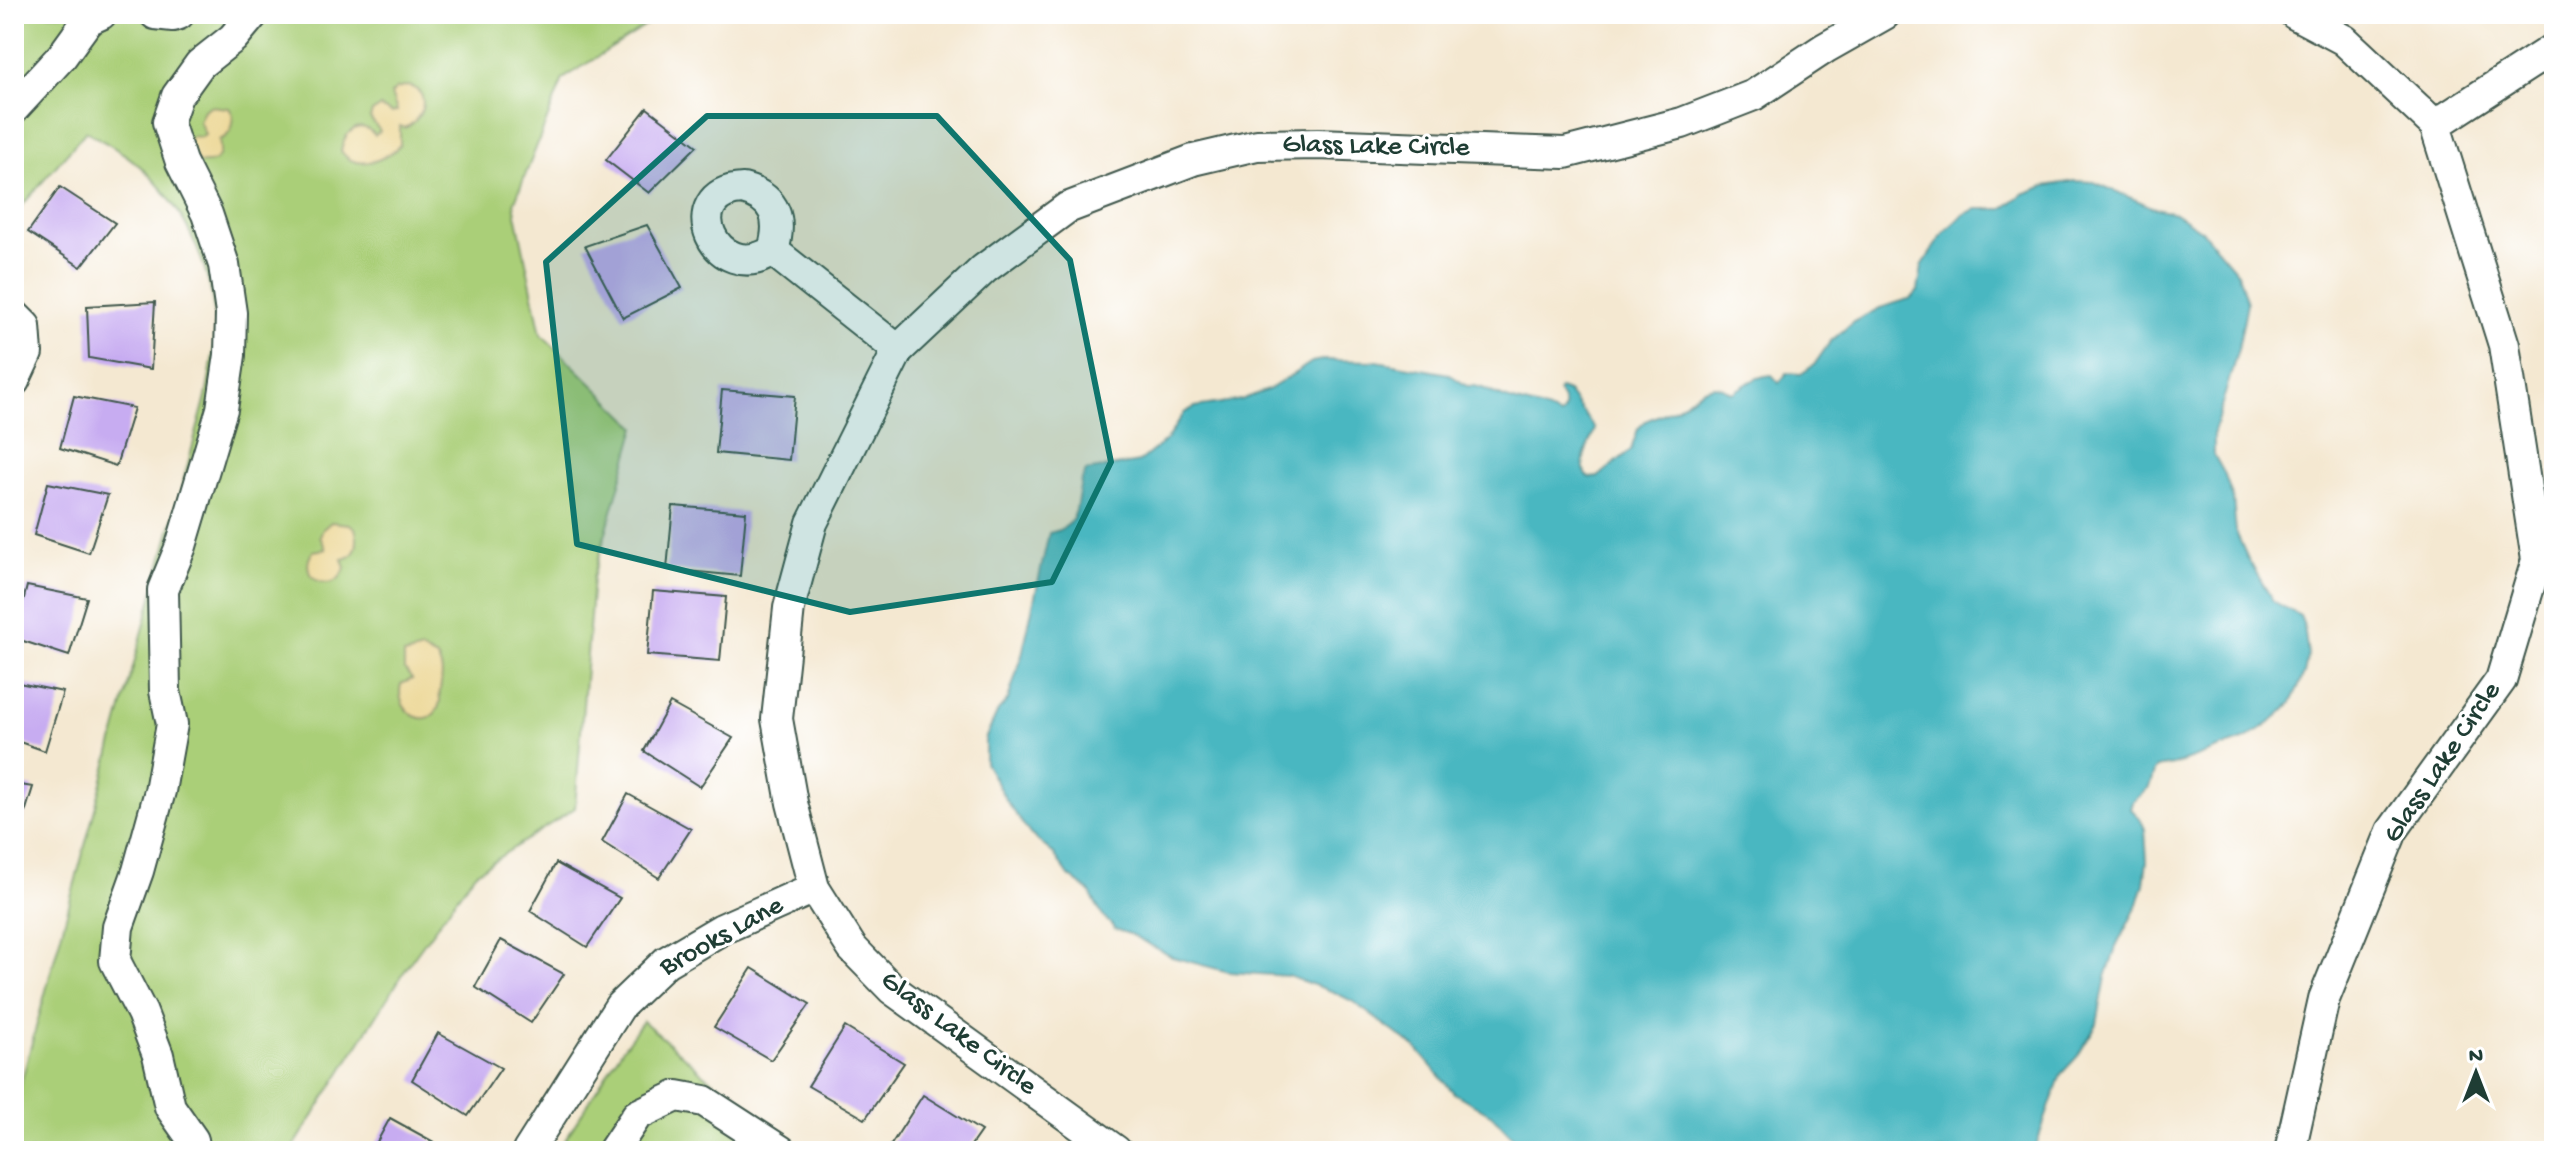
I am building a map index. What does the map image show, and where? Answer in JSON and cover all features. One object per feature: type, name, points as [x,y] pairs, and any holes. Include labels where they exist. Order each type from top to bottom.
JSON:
[{"type":"street","points":[[14,108],[62,56],[88,20],[101,14]]},
{"type":"street","points":[[155,14],[179,14]]},
{"type":"street","points":[[195,1151],[193,1140],[170,1107],[158,1055],[142,1013],[115,961],[118,927],[138,871],[160,791],[172,724],[165,691],[163,590],[181,546],[222,409],[230,355],[231,313],[224,265],[207,214],[181,162],[168,122],[177,96],[200,64],[233,38],[253,14]]},
{"type":"street","name":"Glass Lake Circle","points":[[1116,1151],[892,989],[852,948],[814,888],[792,803],[777,719],[789,608],[812,523],[898,350],[984,269],[1067,208],[1193,160],[1257,145],[1318,144],[1565,153],[1682,123],[1754,95],[1825,48],[1885,14]]},
{"type":"street","name":"Glass Lake Circle","points":[[2290,1151],[2324,999],[2392,831],[2501,680],[2537,560],[2504,345],[2435,125],[2344,40],[2295,14]]},
{"type":"street","points":[[2435,125],[2554,48]]},
{"type":"street","points":[[773,251],[898,350]]},
{"type":"street","points":[[14,315],[25,326],[27,353],[14,381]]},
{"type":"street","name":"Brooks Lane","points":[[528,1151],[620,1006],[666,962],[722,929],[814,888]]},
{"type":"street","points":[[613,1151],[637,1115],[677,1096],[704,1101],[781,1151]]},
{"type":"highlighted area","points":[[707,116],[937,116],[1070,260],[1111,462],[1052,582],[850,612],[577,544],[546,262]]},
{"type":"green space","points":[[14,14],[664,14],[563,79],[514,204],[541,334],[636,427],[593,578],[575,808],[475,873],[411,961],[291,1151],[14,1151],[14,1109],[206,397],[215,329],[204,265],[174,206],[140,167],[86,131],[14,215]]},
{"type":"green space","points":[[643,1021],[743,1108],[799,1151],[558,1151]]},
{"type":"sand","points":[[408,86],[421,94],[423,106],[417,119],[405,128],[400,126],[400,145],[386,156],[370,162],[362,163],[347,157],[341,151],[349,133],[363,128],[375,135],[380,131],[370,118],[372,112],[380,107],[392,113],[397,111],[391,94]]},
{"type":"sand","points":[[210,106],[229,108],[233,117],[232,127],[219,140],[217,159],[210,163],[198,163],[187,141],[192,136],[205,134],[199,121],[204,110]]},
{"type":"sand","points":[[331,522],[349,524],[355,528],[357,543],[351,556],[342,559],[345,568],[340,577],[326,583],[312,576],[309,561],[313,551],[326,549],[320,537]]},
{"type":"sand","points":[[422,650],[437,658],[442,674],[436,712],[422,718],[408,711],[400,695],[401,684],[412,679],[404,669],[404,655]]},
{"type":"water","points":[[2075,181],[2094,182],[2152,207],[2175,213],[2202,231],[2238,273],[2247,303],[2238,349],[2214,432],[2214,455],[2233,499],[2236,532],[2248,559],[2273,601],[2300,616],[2308,655],[2304,674],[2291,703],[2274,720],[2246,739],[2157,768],[2149,787],[2133,802],[2131,809],[2145,829],[2147,861],[2144,884],[2138,904],[2116,947],[2106,977],[2097,1024],[2077,1057],[2061,1074],[2034,1151],[1526,1151],[1492,1115],[1454,1093],[1416,1048],[1352,1001],[1288,976],[1229,972],[1172,957],[1115,929],[1102,915],[1089,891],[1069,876],[1054,854],[1030,834],[985,763],[985,739],[998,711],[1008,700],[1022,655],[1049,533],[1069,524],[1074,517],[1086,471],[1139,462],[1166,440],[1184,413],[1195,407],[1241,400],[1270,389],[1312,362],[1322,360],[1377,361],[1449,374],[1467,386],[1478,387],[1560,416],[1564,407],[1558,392],[1560,389],[1568,392],[1595,429],[1584,467],[1589,478],[1598,477],[1631,450],[1638,429],[1645,421],[1676,408],[1713,386],[1732,393],[1760,377],[1772,375],[1779,383],[1787,373],[1801,374],[1814,365],[1830,342],[1853,322],[1880,308],[1912,298],[1918,291],[1922,266],[1945,231],[1964,214],[1976,209],[2003,209],[2023,194],[2045,186]]},
{"type":"building","points":[[647,108],[697,146],[649,193],[606,160]]},
{"type":"building","points":[[60,187],[115,223],[81,267],[28,232]]},
{"type":"building","points":[[647,225],[682,288],[623,318],[585,246]]},
{"type":"building","points":[[155,302],[151,369],[89,358],[87,306]]},
{"type":"building","points":[[722,390],[795,396],[789,460],[716,453]]},
{"type":"building","points":[[74,396],[134,408],[116,466],[60,448]]},
{"type":"building","points":[[48,483],[108,495],[89,553],[34,535]]},
{"type":"building","points":[[673,506],[746,512],[740,576],[667,569]]},
{"type":"building","points":[[27,586],[87,598],[69,656],[14,638]]},
{"type":"building","points":[[653,591],[726,597],[720,661],[647,655]]},
{"type":"building","points":[[14,682],[63,692],[45,751],[14,740]]},
{"type":"building","points":[[670,703],[733,738],[700,787],[644,751]]},
{"type":"building","points":[[14,784],[33,787],[15,845],[14,845]]},
{"type":"building","points":[[628,794],[691,829],[659,878],[602,842]]},
{"type":"building","points":[[556,863],[620,898],[587,947],[530,911]]},
{"type":"building","points":[[501,940],[564,974],[531,1023],[475,987]]},
{"type":"building","points":[[752,968],[810,1004],[771,1060],[714,1027]]},
{"type":"building","points":[[845,1027],[904,1063],[865,1119],[808,1086]]},
{"type":"building","points":[[438,1033],[501,1068],[468,1116],[412,1080]]},
{"type":"building","points":[[923,1095],[981,1131],[967,1151],[887,1151]]},
{"type":"building","points":[[390,1118],[450,1151],[372,1151]]}]
